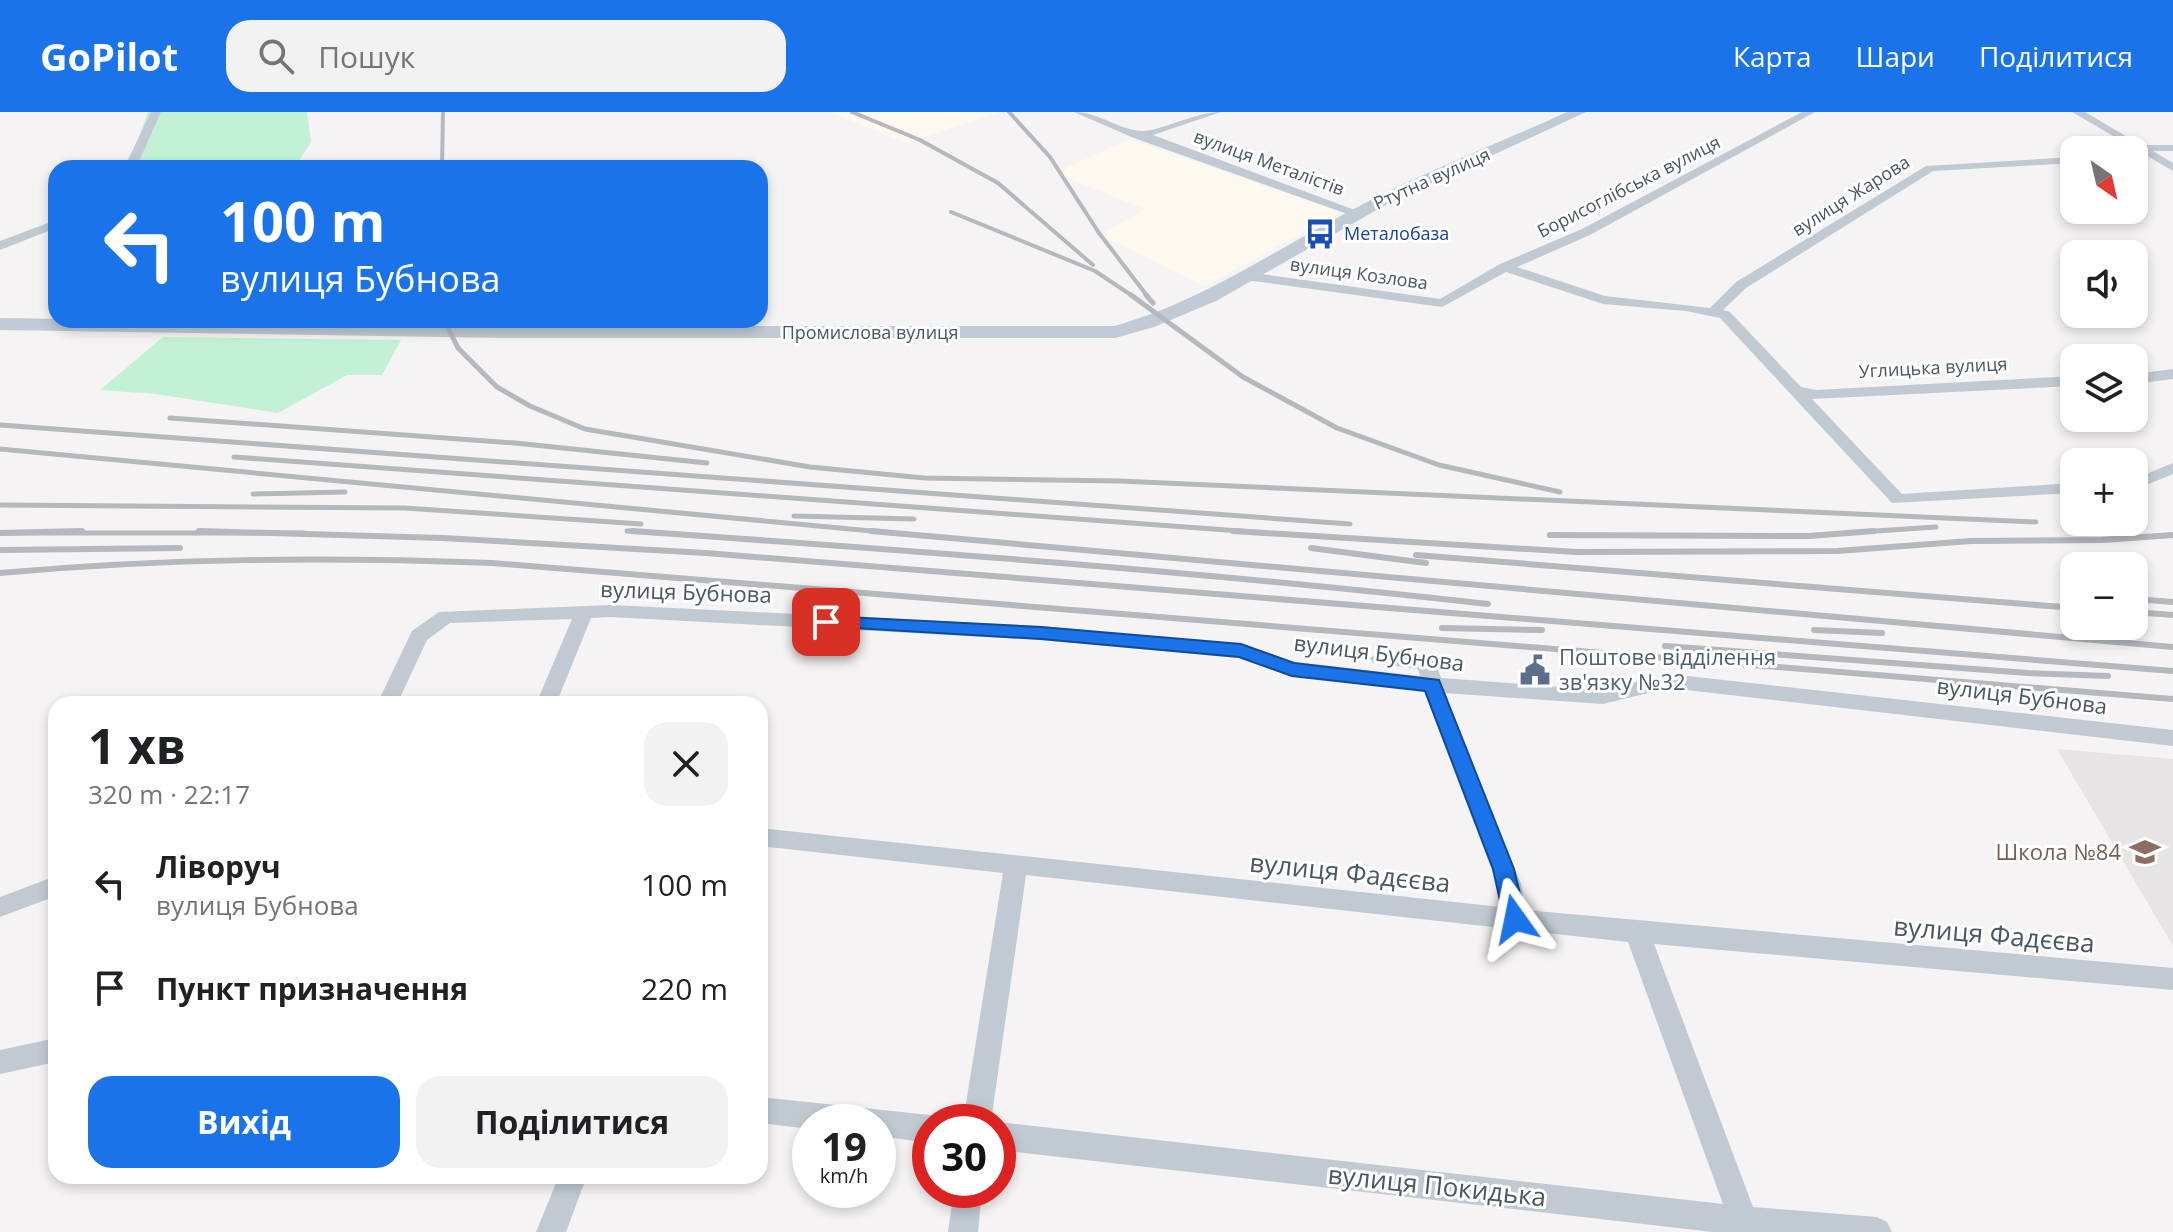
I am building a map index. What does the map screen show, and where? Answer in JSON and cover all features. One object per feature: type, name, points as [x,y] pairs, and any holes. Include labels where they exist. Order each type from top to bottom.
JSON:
[{"type":"main road","name":"Ртутна вулиця","points":[[1115,332],[1165,317],[1246,276],[1357,213],[1579,112]]},
{"type":"main road","name":"Промислова вулиця","points":[[0,324],[48,324]]},
{"type":"main road","name":"Промислова вулиця","points":[[768,327],[1115,332]]},
{"type":"street","points":[[134,160],[156,112]]},
{"type":"street","name":"вулиця Металістів","points":[[1079,112],[1138,136],[1357,213]]},
{"type":"street","points":[[1138,136],[1216,112]]},
{"type":"street","name":"Борисоглібська вулиця","points":[[1505,267],[1586,232],[1810,112]]},
{"type":"street","points":[[2077,112],[2113,136]]},
{"type":"street","points":[[2148,151],[2173,148]]},
{"type":"street","points":[[2148,154],[2171,165]]},
{"type":"street","name":"вулиця Жарова","points":[[1720,313],[1741,285],[1930,168],[2060,161]]},
{"type":"street","points":[[0,246],[48,227]]},
{"type":"street","points":[[1505,267],[1603,300],[1720,313],[1898,499],[2060,489]]},
{"type":"street","name":"вулиця Козлова","points":[[1246,276],[1442,303],[1505,267]]},
{"type":"street","points":[[2148,377],[2173,374]]},
{"type":"street","name":"Углицька вулиця","points":[[1796,390],[1816,395],[2060,382]]},
{"type":"street","points":[[2148,479],[2173,468]]},
{"type":"street","points":[[549,696],[584,612]]},
{"type":"street","name":"вулиця Бубнова","points":[[391,696],[419,636],[446,617],[584,612],[1072,636],[1241,651],[1292,669],[1432,685],[1603,697],[1669,681],[2173,738]]},
{"type":"street","points":[[1380,658],[1427,663],[1432,685],[1503,869],[1515,919]]},
{"type":"street","name":"вулиця Фадєєва","points":[[768,838],[1637,932],[2173,979]]},
{"type":"street","points":[[980,1104],[1016,866]]},
{"type":"street","points":[[0,907],[48,889]]},
{"type":"street","points":[[1637,932],[1746,1227]]},
{"type":"street","points":[[0,1062],[48,1052]]},
{"type":"street","points":[[768,1111],[792,1113]]},
{"type":"street","name":"вулиця Покидька","points":[[1016,1138],[1746,1227],[1877,1232]]},
{"type":"street","points":[[551,1232],[570,1184]]},
{"type":"street","points":[[963,1232],[966,1208]]},
{"type":"shaded area","points":[[829,112],[1001,112],[906,143]]},
{"type":"shaded area","points":[[1129,139],[1341,212],[1205,286],[1100,235],[1145,209],[1055,173]]},
{"type":"shaded area","name":"Школа №84","points":[[2057,749],[2173,759],[2173,946]]},
{"type":"green space","points":[[148,112],[307,112],[311,142],[299,160],[130,160]]},
{"type":"green space","points":[[163,337],[401,340],[382,375],[347,375],[278,413],[156,394],[100,390]]},
{"type":"railway","points":[[442,160],[443,112]]},
{"type":"railway","points":[[852,112],[920,140],[998,183],[1093,265]]},
{"type":"railway","points":[[1009,112],[1050,157],[1099,233],[1148,297]]},
{"type":"railway","points":[[951,212],[1095,271],[1131,295]]},
{"type":"railway","points":[[1131,295],[1243,377],[1337,428],[1439,465],[1560,492]]},
{"type":"railway","points":[[1146,295],[1153,303]]},
{"type":"railway","points":[[448,328],[458,348],[497,387],[530,406],[585,429],[810,467],[924,478],[1119,481],[2036,522]]},
{"type":"railway","points":[[170,418],[515,443],[707,463]]},
{"type":"railway","points":[[0,425],[1350,524]]},
{"type":"railway","points":[[0,449],[885,532]]},
{"type":"railway","points":[[234,457],[1267,533]]},
{"type":"railway","points":[[253,494],[345,492]]},
{"type":"railway","points":[[0,505],[405,508],[641,524]]},
{"type":"railway","points":[[794,516],[914,519]]},
{"type":"railway","points":[[1861,532],[1936,527]]},
{"type":"railway","points":[[82,531],[0,533],[268,533]]},
{"type":"railway","points":[[199,531],[268,533]]},
{"type":"railway","points":[[627,531],[655,533]]},
{"type":"railway","points":[[632,531],[655,533]]},
{"type":"railway","points":[[871,531],[885,532]]},
{"type":"railway","points":[[1233,531],[1577,552],[1837,551],[1971,541],[2102,540],[2173,535]]},
{"type":"railway","points":[[1861,532],[1874,531]]},
{"type":"railway","points":[[885,532],[2173,647]]},
{"type":"railway","points":[[885,532],[893,533]]},
{"type":"railway","points":[[1550,535],[1809,536],[1861,532]]},
{"type":"railway","points":[[1846,533],[1861,532]]},
{"type":"railway","points":[[268,533],[304,533]]},
{"type":"railway","points":[[268,533],[442,538],[706,553],[2173,671]]},
{"type":"railway","points":[[655,533],[661,533]]},
{"type":"railway","points":[[655,533],[1167,572],[1488,604]]},
{"type":"railway","points":[[0,550],[180,548]]},
{"type":"railway","points":[[1311,548],[1426,563]]},
{"type":"railway","points":[[1416,555],[2060,607]]},
{"type":"railway","points":[[0,573],[124,564],[246,560],[492,563],[2173,699]]},
{"type":"railway","points":[[2148,600],[2173,602]]},
{"type":"railway","points":[[2148,613],[2173,615]]},
{"type":"railway","points":[[1442,628],[1542,630]]},
{"type":"railway","points":[[1814,630],[1882,633]]},
{"type":"railway","points":[[1665,646],[2028,673],[2108,676]]},
{"type":"place","name":"Металобаза","points":[[1320,234]]},
{"type":"place","name":"Поштове відділення зв'язку №32","points":[[1535,670]]},
{"type":"place","name":"Школа №84","points":[[2145,852]]},
{"type":"route","points":[[826,622],[1041,633],[1241,651],[1292,669],[1432,685],[1509,884],[1515,919]]}]
